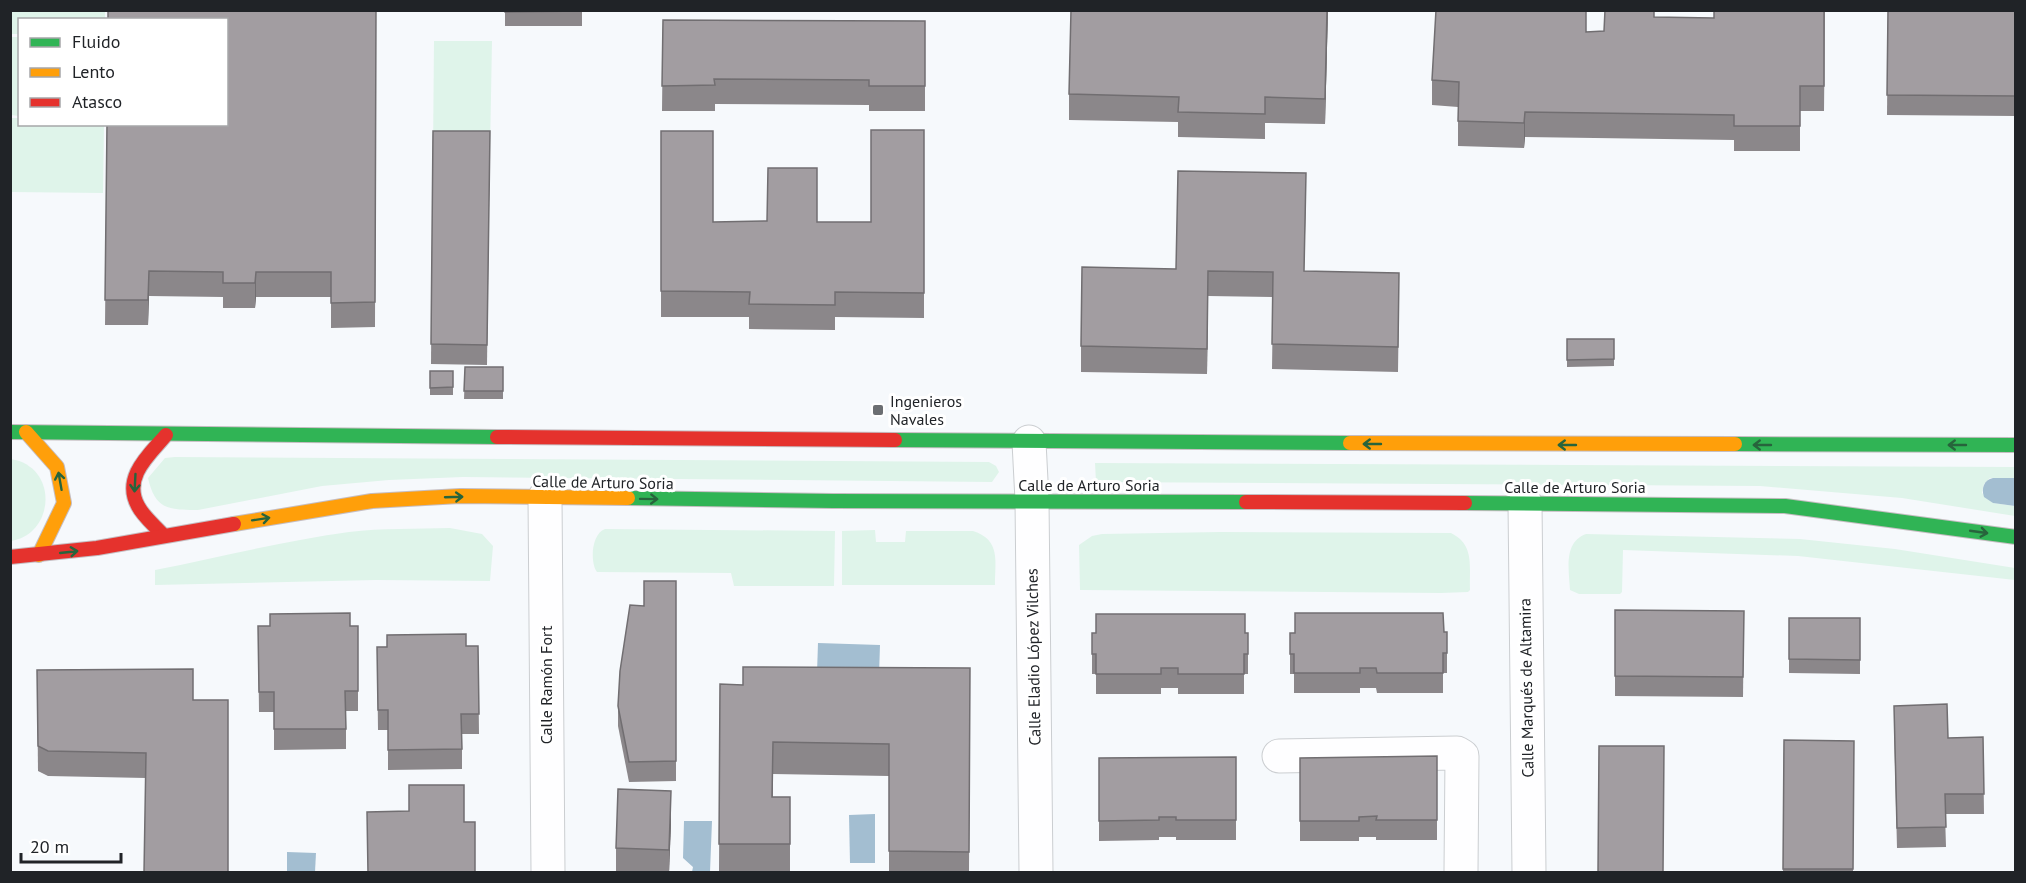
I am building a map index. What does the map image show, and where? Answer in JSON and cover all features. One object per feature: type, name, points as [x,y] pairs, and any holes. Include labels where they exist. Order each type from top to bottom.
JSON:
[{"type":"main road","points":[[10,432],[1029,442],[2016,445]]},
{"type":"main road","points":[[26,432],[57,467],[64,503],[39,555]]},
{"type":"main road","points":[[163,535],[137,505],[134,488],[136,470],[166,435]]},
{"type":"main road","name":"Calle de Arturo Soria","points":[[10,557],[97,548],[372,501],[460,496],[834,501],[1032,500],[1785,506],[2016,537]]},
{"type":"street","name":"Calle Eladio López Vilches","points":[[1029,442],[1032,500],[1036,873]]},
{"type":"street","name":"Calle Ramón Fort","points":[[545,497],[548,873]]},
{"type":"street","name":"Calle Marqués de Altamira","points":[[1525,503],[1529,873]]},
{"type":"street","points":[[1279,756],[1457,753],[1462,756],[1461,873]]},
{"type":"green space","points":[[11,10],[105,11],[105,18],[18,18],[18,34],[11,34]]},
{"type":"green space","points":[[11,37],[18,37],[18,116],[11,115]]},
{"type":"green space","points":[[434,41],[492,41],[490,152],[433,151]]},
{"type":"green space","points":[[10,118],[18,118],[18,126],[104,126],[103,193],[11,192]]},
{"type":"green space","points":[[165,458],[989,462],[996,466],[999,472],[992,482],[463,477],[389,480],[322,486],[188,510],[171,508],[159,502],[148,478]]},
{"type":"green space","points":[[11,459],[27,465],[37,474],[44,487],[46,500],[43,514],[36,526],[26,536],[11,541]]},
{"type":"green space","points":[[1095,463],[2015,467],[2015,478],[1990,478],[1984,484],[1982,493],[1993,503],[2015,506],[2015,516],[1902,498],[1760,486],[1096,482]]},
{"type":"green space","points":[[450,528],[482,534],[493,546],[490,581],[376,580],[155,585],[155,570],[276,545],[361,531]]},
{"type":"green space","points":[[605,529],[835,531],[834,586],[734,586],[731,573],[597,572],[593,562],[594,542],[600,532]]},
{"type":"green space","points":[[875,530],[876,542],[905,542],[906,531],[973,531],[982,535],[988,540],[994,552],[995,585],[842,585],[842,531]]},
{"type":"green space","points":[[1220,532],[1451,533],[1459,538],[1467,550],[1470,565],[1470,590],[1441,593],[1080,590],[1079,545],[1092,536]]},
{"type":"green space","points":[[1586,534],[1800,539],[1895,549],[2015,568],[2015,580],[1798,556],[1623,550],[1622,592],[1620,594],[1579,594],[1570,590],[1569,558],[1574,543]]},
{"type":"water","points":[[1993,478],[2015,478],[2015,506],[1993,503],[1984,497],[1984,485]]},
{"type":"water","points":[[818,643],[880,645],[879,675],[817,673]]},
{"type":"water","points":[[875,814],[875,863],[850,863],[849,815]]},
{"type":"water","points":[[684,821],[712,821],[710,872],[692,872],[693,867],[683,858]]},
{"type":"water","points":[[287,852],[316,853],[315,872],[287,872]]},
{"type":"building","points":[[108,10],[376,10],[375,302],[331,303],[331,272],[256,272],[255,283],[223,283],[223,272],[149,271],[148,300],[105,300],[107,126],[228,126],[228,18],[108,18]]},
{"type":"building","points":[[505,10],[582,10],[582,11],[505,12]]},
{"type":"building","points":[[1071,10],[1327,10],[1325,99],[1265,97],[1265,114],[1178,112],[1179,97],[1069,94]]},
{"type":"building","points":[[1436,10],[1586,10],[1586,32],[1604,31],[1605,10],[1654,10],[1654,17],[1714,18],[1714,10],[1824,10],[1824,86],[1800,86],[1800,126],[1734,126],[1734,115],[1525,112],[1524,123],[1458,121],[1459,82],[1432,80]]},
{"type":"building","points":[[1888,10],[2016,10],[2016,96],[1887,95]]},
{"type":"building","points":[[663,20],[925,21],[925,86],[869,86],[869,80],[714,79],[715,85],[662,86]]},
{"type":"building","points":[[871,130],[924,130],[924,293],[835,292],[835,305],[749,304],[750,292],[661,291],[661,131],[713,131],[713,222],[767,221],[768,168],[817,168],[817,222],[871,222]]},
{"type":"building","points":[[433,131],[490,131],[487,345],[431,344]]},
{"type":"building","points":[[1178,171],[1306,173],[1304,271],[1399,273],[1398,347],[1272,344],[1273,272],[1208,271],[1207,349],[1081,346],[1082,267],[1176,269]]},
{"type":"building","points":[[1567,339],[1614,339],[1614,359],[1567,360]]},
{"type":"building","points":[[465,367],[503,367],[503,391],[464,391]]},
{"type":"building","points":[[430,371],[453,371],[453,387],[430,388]]},
{"type":"building","points":[[644,581],[676,581],[676,761],[629,762],[618,706],[620,671],[630,605],[644,606]]},
{"type":"building","points":[[1615,610],[1744,611],[1743,677],[1615,676]]},
{"type":"building","points":[[350,613],[350,626],[358,626],[358,691],[345,691],[346,729],[274,729],[274,692],[259,692],[258,626],[270,626],[270,614]]},
{"type":"building","points":[[1295,613],[1443,613],[1444,632],[1447,632],[1447,653],[1443,653],[1443,673],[1377,673],[1376,668],[1360,668],[1360,673],[1294,673],[1294,654],[1290,654],[1290,633],[1295,633]]},
{"type":"building","points":[[1096,614],[1245,614],[1248,654],[1244,654],[1244,674],[1178,674],[1178,668],[1161,668],[1161,674],[1096,674],[1096,654],[1092,654],[1092,633],[1096,633]]},
{"type":"building","points":[[1789,618],[1860,618],[1860,660],[1789,659]]},
{"type":"building","points":[[466,634],[466,646],[478,646],[479,714],[461,714],[462,749],[388,750],[388,710],[378,710],[377,647],[387,647],[387,635]]},
{"type":"building","points":[[743,667],[970,668],[969,852],[889,851],[889,744],[773,742],[772,797],[790,797],[790,844],[719,844],[720,684],[743,685]]},
{"type":"building","points":[[193,669],[193,700],[228,700],[228,873],[144,873],[146,753],[48,751],[38,746],[37,670]]},
{"type":"building","points":[[1947,704],[1948,738],[1983,737],[1984,794],[1945,794],[1946,827],[1897,828],[1894,706]]},
{"type":"building","points":[[1784,740],[1854,741],[1853,869],[1783,869]]},
{"type":"building","points":[[1599,746],[1664,746],[1663,873],[1598,873]]},
{"type":"building","points":[[1437,756],[1437,820],[1376,820],[1377,816],[1359,817],[1359,821],[1300,821],[1300,758]]},
{"type":"building","points":[[1236,757],[1236,820],[1176,820],[1176,817],[1159,817],[1159,820],[1099,821],[1099,758]]},
{"type":"building","points":[[409,785],[464,785],[464,822],[475,822],[475,873],[368,873],[367,812],[409,811]]},
{"type":"building","points":[[618,789],[671,791],[669,850],[616,848]]},
{"type":"traffic: fast","points":[[10,432],[497,437]]},
{"type":"traffic: fast","points":[[895,440],[1350,443]]},
{"type":"traffic: fast","points":[[1735,444],[2016,445]]},
{"type":"traffic: fast","points":[[628,498],[1246,502]]},
{"type":"traffic: fast","points":[[1465,503],[1785,506],[2016,537]]},
{"type":"traffic: slow","points":[[26,432],[57,467],[64,503],[39,555]]},
{"type":"traffic: slow","points":[[1350,443],[1735,444]]},
{"type":"traffic: slow","points":[[234,524],[372,501],[460,496],[628,498]]},
{"type":"traffic: jam","points":[[163,535],[140,510],[133,485],[140,467],[166,435]]},
{"type":"traffic: jam","points":[[497,437],[895,440]]},
{"type":"traffic: jam","points":[[1246,502],[1465,503]]},
{"type":"traffic: jam","points":[[10,557],[97,548],[234,524]]},
{"type":"place","name":"Ingenieros Navales","points":[[878,410]]}]
